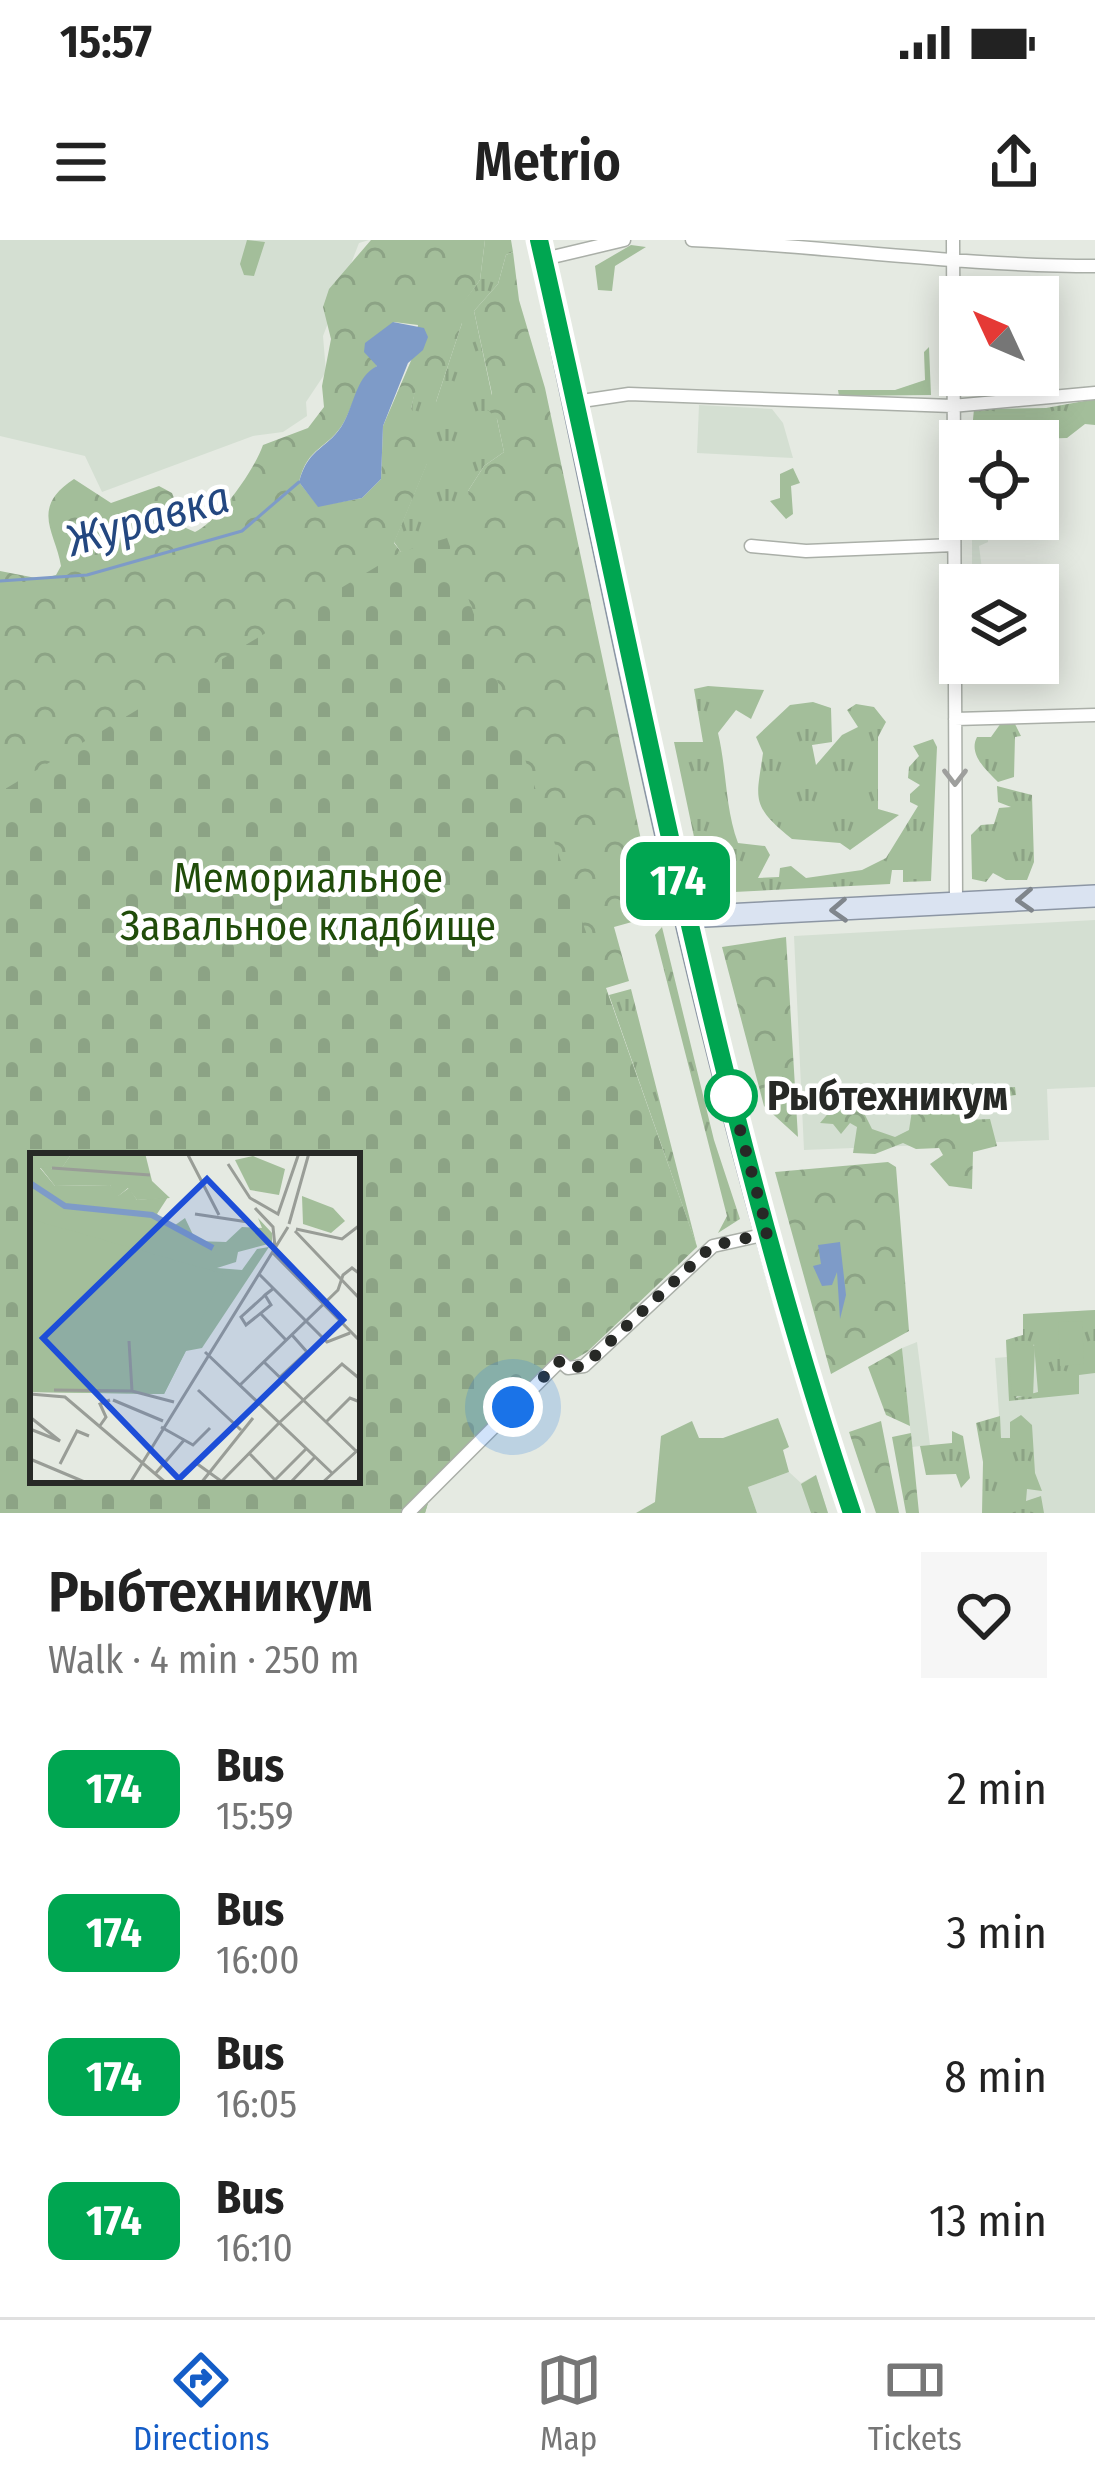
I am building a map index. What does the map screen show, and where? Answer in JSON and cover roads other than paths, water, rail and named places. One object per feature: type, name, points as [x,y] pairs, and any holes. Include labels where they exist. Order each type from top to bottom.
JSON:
[{"type":"main road","points":[[541,246],[686,917],[768,1233],[852,1513]]},
{"type":"main road","points":[[686,917],[1095,896]]},
{"type":"street","points":[[541,246],[624,240]]},
{"type":"street","points":[[692,240],[987,266],[1095,266]]},
{"type":"street","points":[[953,240],[956,904]]},
{"type":"street","points":[[574,402],[628,394],[952,406],[1095,393]]},
{"type":"street","points":[[751,546],[806,551],[954,545]]},
{"type":"street","points":[[955,719],[1095,715]]},
{"type":"street","points":[[408,1513],[560,1361],[568,1368],[584,1366],[712,1246],[768,1233]]},
{"type":"water","points":[[393,322],[424,328],[428,337],[423,350],[408,363],[383,426],[381,479],[362,498],[318,507],[299,482],[303,470],[338,431],[360,383],[377,366],[364,352],[365,343]]},
{"type":"water","points":[[840,1242],[846,1295],[840,1319],[837,1272],[832,1285],[822,1286],[813,1266],[821,1264],[818,1245]]},
{"type":"waterway","name":"Журавка","points":[[0,581],[87,575],[242,531],[299,482]]},
{"type":"place","name":"Рыбтехникум","points":[[731,1096]]},
{"type":"park label","name":"Мемориальное Завальное кладбище","points":[[308,902]]}]
